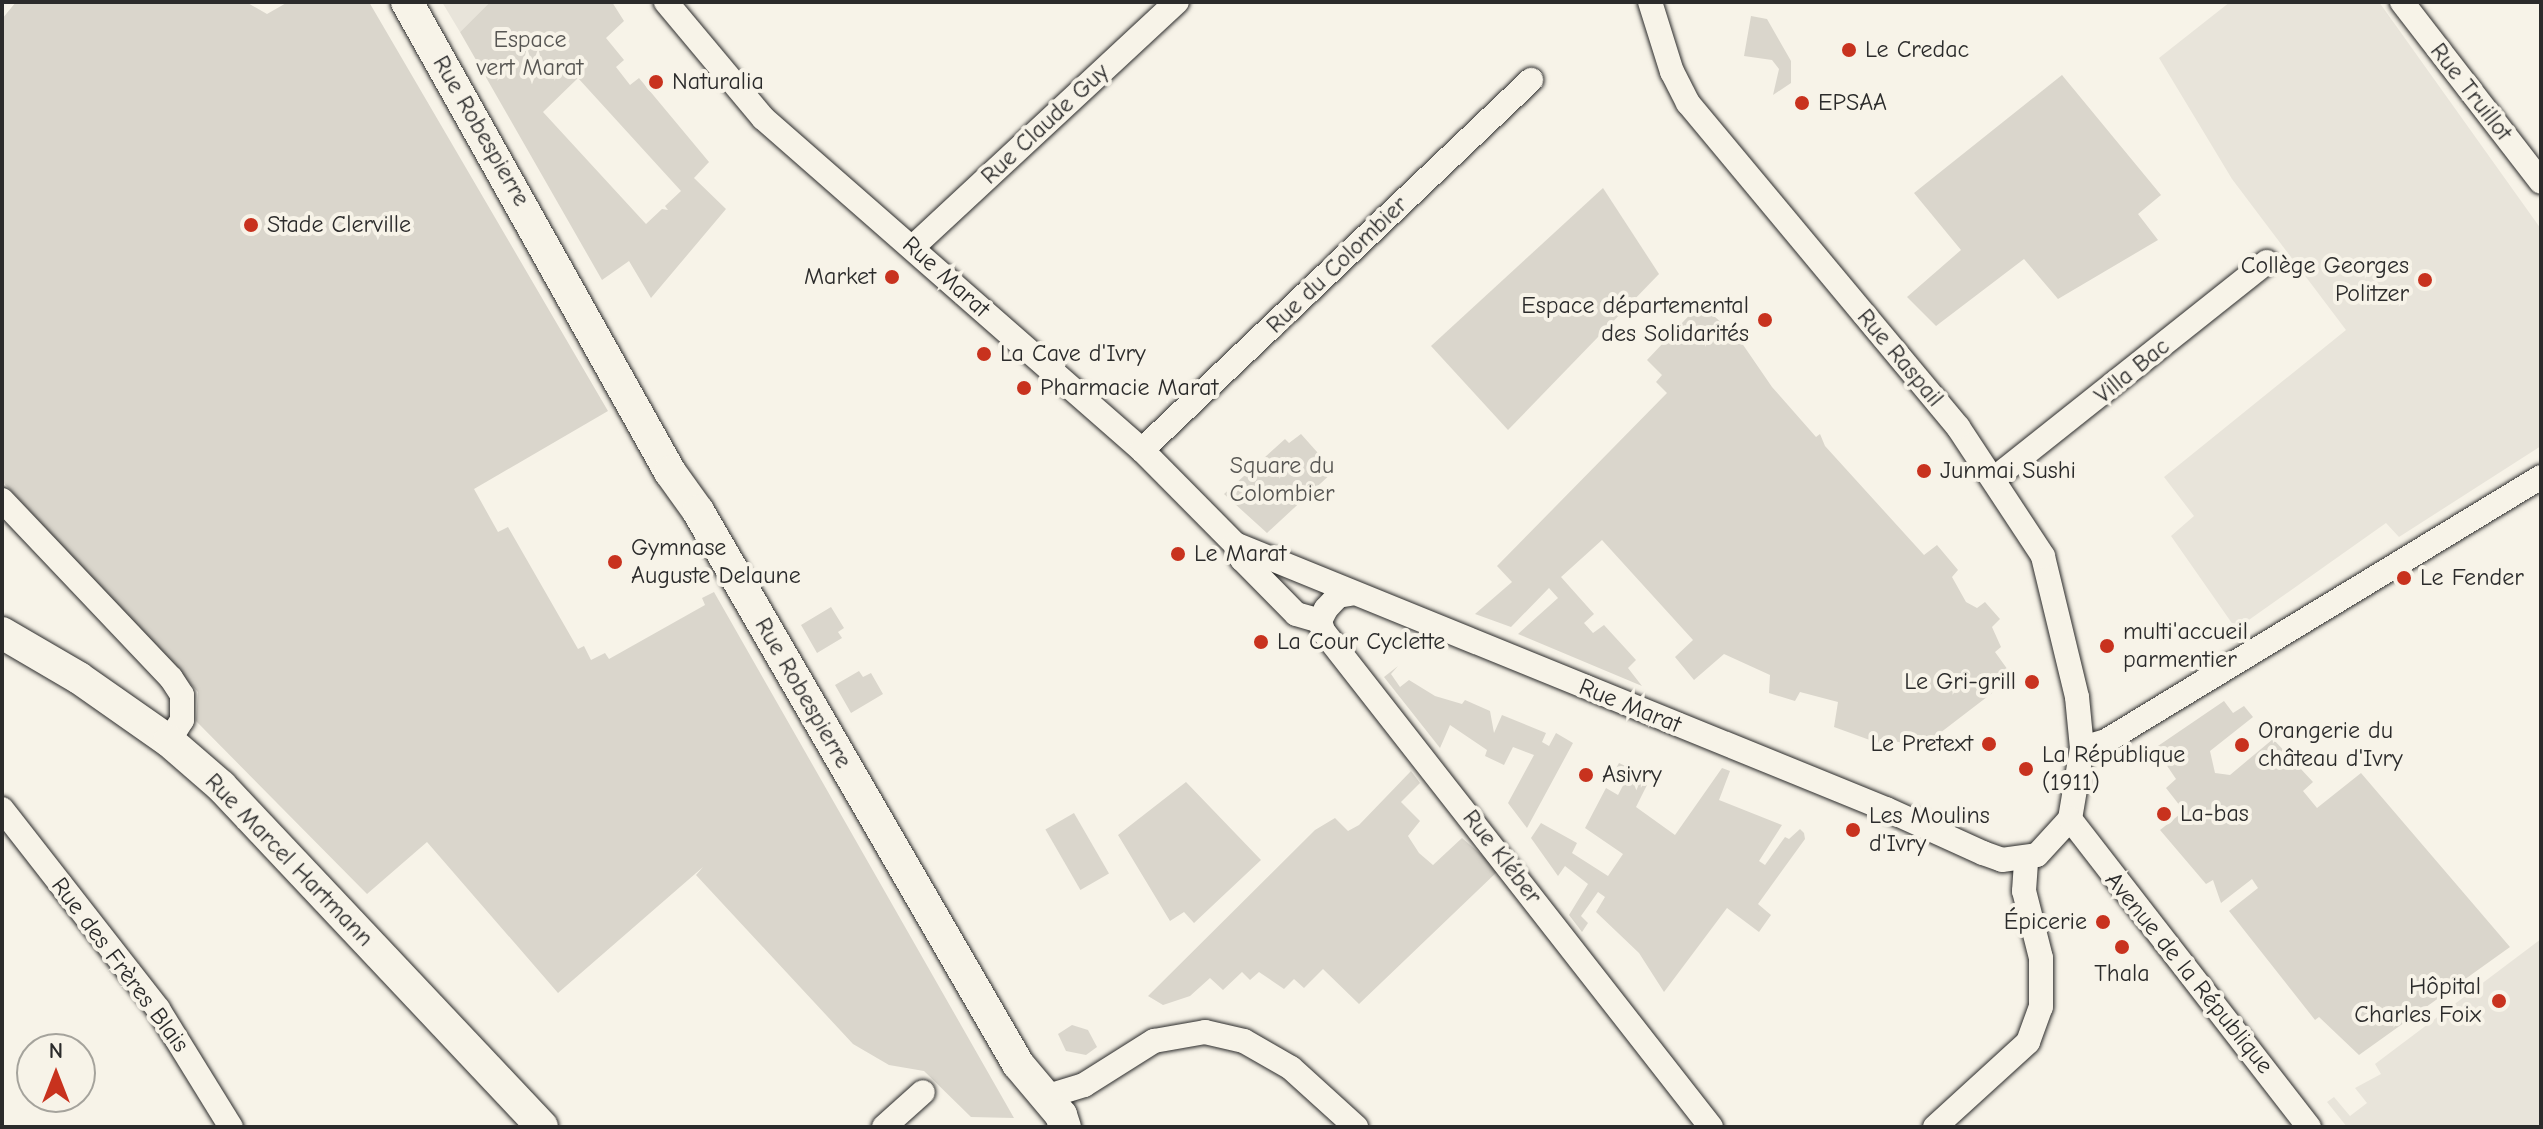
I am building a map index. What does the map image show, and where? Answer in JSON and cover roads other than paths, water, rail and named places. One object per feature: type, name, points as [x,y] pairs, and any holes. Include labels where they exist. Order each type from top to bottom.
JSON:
[{"type":"main road","name":"Rue Robespierre","points":[[407,2],[670,472],[698,511],[1018,1064],[1065,1127]]},
{"type":"main road","name":"Rue Marcel Hartmann","points":[[2,633],[79,678],[169,741],[221,786],[542,1127]]},
{"type":"street","name":"Rue Marat","points":[[666,2],[763,118],[914,246],[1142,450],[1235,544],[1242,559],[1296,614],[1320,621]]},
{"type":"street","name":"Rue Claude Guy","points":[[914,246],[1177,2]]},
{"type":"street","name":"Rue Raspail","points":[[1650,2],[1672,72],[1688,103],[1995,478],[2048,569],[2077,697],[2082,748],[2070,819]]},
{"type":"street","name":"Rue Truillot","points":[[2402,2],[2541,182]]},
{"type":"street","name":"Rue du Colombier","points":[[1142,450],[1531,80]]},
{"type":"street","name":"Villa Bac","points":[[1995,478],[2267,262]]},
{"type":"street","points":[[2082,748],[2106,741],[2541,477]]},
{"type":"street","points":[[2,500],[171,678],[182,695],[182,720],[169,741]]},
{"type":"street","name":"Rue Marat","points":[[1235,544],[1350,594],[1886,809],[1983,853],[2026,860]]},
{"type":"street","points":[[1320,621],[1338,596],[1350,594]]},
{"type":"street","name":"Rue Kléber","points":[[1320,621],[1711,1127]]},
{"type":"street","name":"Rue des Frères Blais","points":[[2,809],[158,1009],[231,1127]]},
{"type":"street","points":[[1935,1127],[2028,1042],[2041,1007],[2041,958],[2024,891],[2026,860],[2049,846],[2070,819]]},
{"type":"street","name":"Avenue de la République","points":[[2070,819],[2309,1127]]},
{"type":"street","points":[[1045,1097],[1084,1085],[1154,1041],[1205,1032],[1244,1041],[1291,1068],[1356,1127]]},
{"type":"street","points":[[884,1127],[923,1092]]},
{"type":"place","name":"Le Credac","points":[[1849,50]]},
{"type":"place","name":"Naturalia","points":[[656,82]]},
{"type":"place","name":"EPSAA","points":[[1802,103]]},
{"type":"place","name":"Stade Clerville","points":[[251,225]]},
{"type":"place","name":"Market","points":[[892,277]]},
{"type":"place","name":"Collège Georges Politzer","points":[[2425,280]]},
{"type":"place","name":"Espace départemental des Solidarités","points":[[1765,320]]},
{"type":"place","name":"La Cave d'Ivry","points":[[984,354]]},
{"type":"place","name":"Pharmacie Marat","points":[[1024,388]]},
{"type":"place","name":"Junmai Sushi","points":[[1924,471]]},
{"type":"place","name":"Le Marat","points":[[1178,554]]},
{"type":"place","name":"Gymnase Auguste Delaune","points":[[615,562]]},
{"type":"place","name":"Le Fender","points":[[2404,578]]},
{"type":"place","name":"La Cour Cyclette","points":[[1261,642]]},
{"type":"place","name":"multi'accueil parmentier","points":[[2107,646]]},
{"type":"place","name":"Le Gri-grill","points":[[2032,682]]},
{"type":"place","name":"Le Pretext","points":[[1989,744]]},
{"type":"place","name":"Orangerie du château d'Ivry","points":[[2242,745]]},
{"type":"place","name":"La République (1911)","points":[[2026,769]]},
{"type":"place","name":"Asivry","points":[[1586,775]]},
{"type":"place","name":"La-bas","points":[[2164,814]]},
{"type":"place","name":"Les Moulins d'Ivry","points":[[1853,830]]},
{"type":"place","name":"Épicerie","points":[[2103,922]]},
{"type":"place","name":"Thala","points":[[2122,947]]},
{"type":"place","name":"Hôpital Charles Foix","points":[[2499,1001]]},
{"type":"park label","name":"Espace vert Marat","points":[[530,54]]},
{"type":"park label","name":"Square du Colombier","points":[[1282,480]]}]
